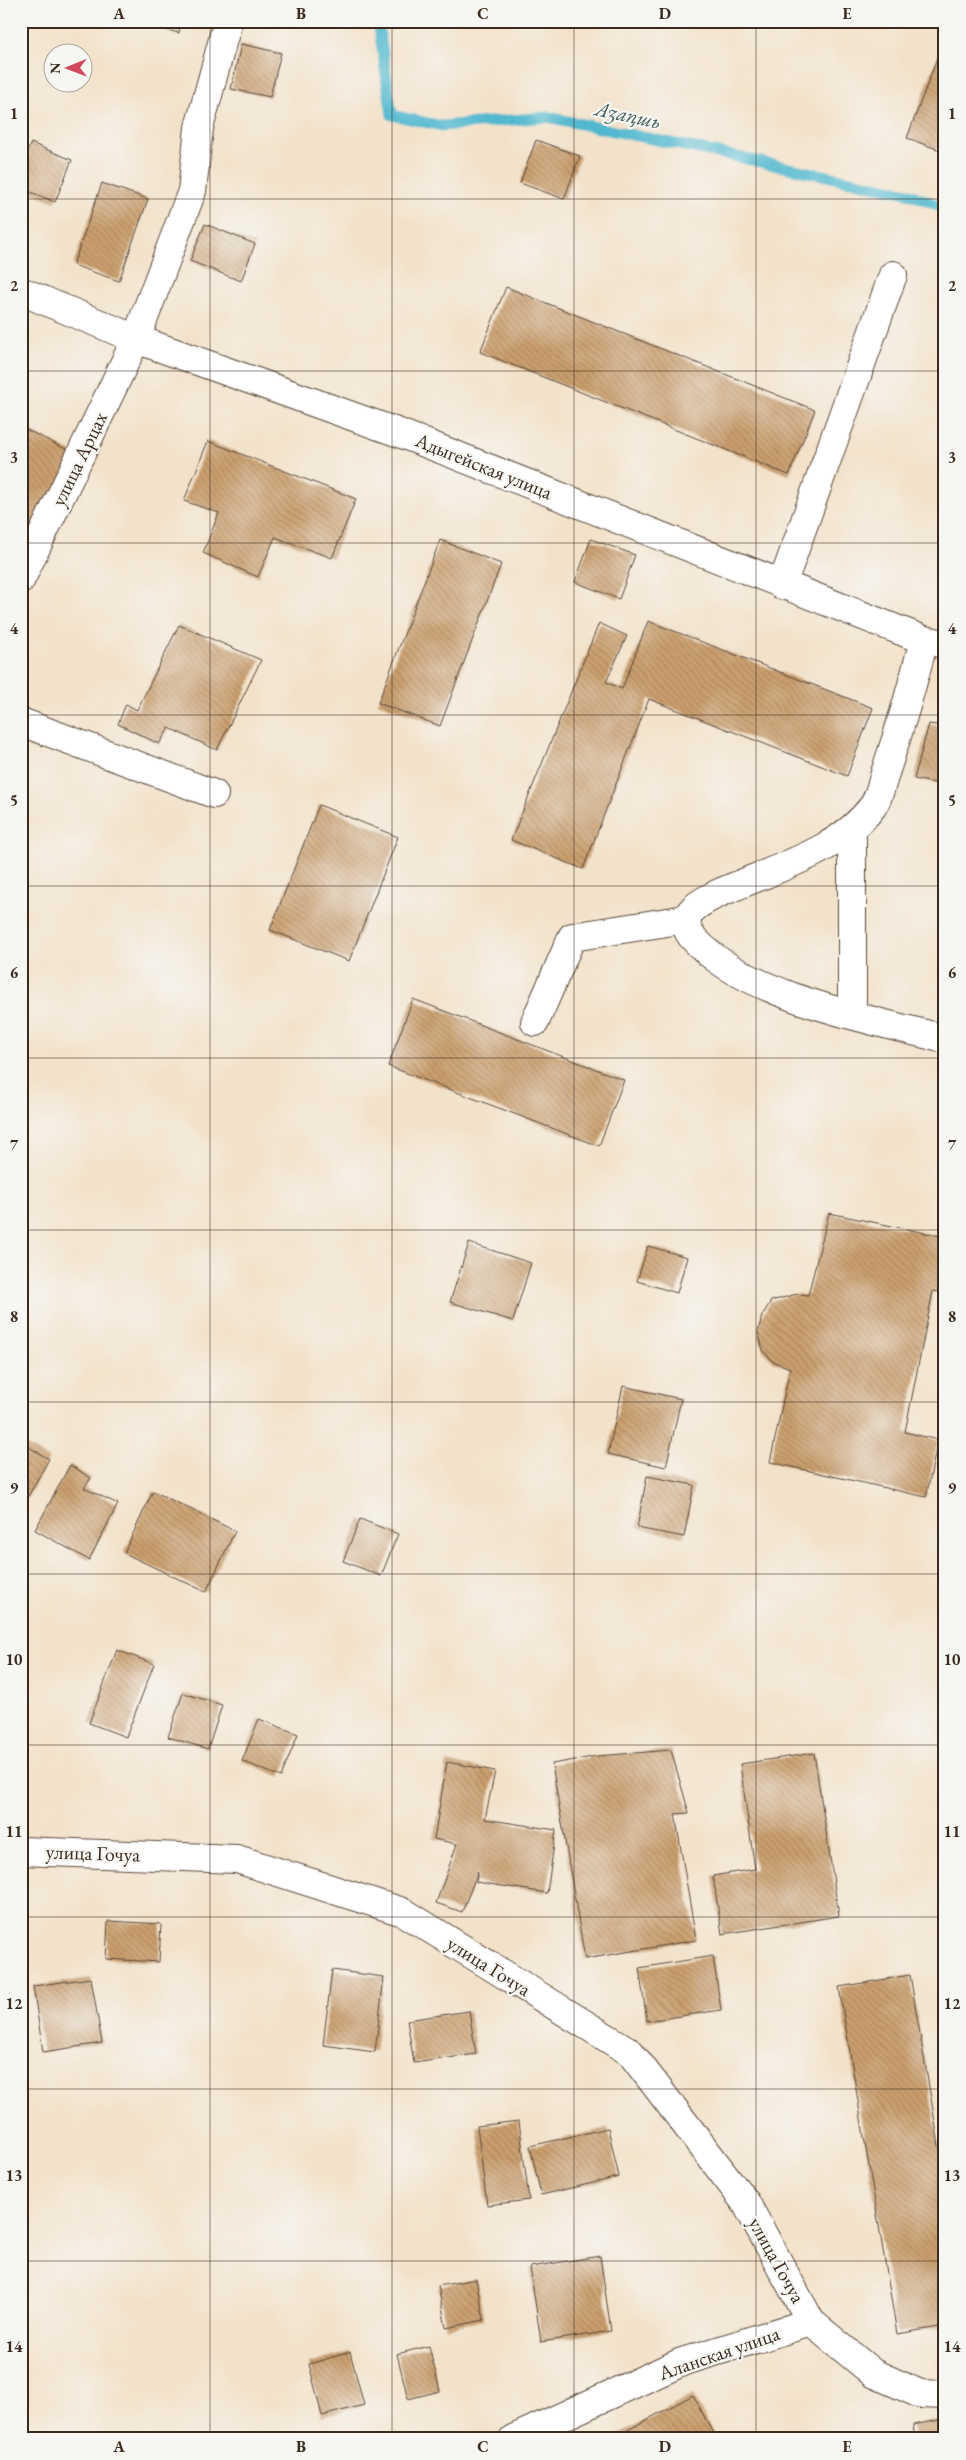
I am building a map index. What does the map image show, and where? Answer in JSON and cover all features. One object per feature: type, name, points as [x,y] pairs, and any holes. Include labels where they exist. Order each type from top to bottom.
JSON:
[{"type":"street","name":"улица Арцах","points":[[21,578],[136,339],[192,191],[199,128],[228,21]]},
{"type":"street","points":[[782,585],[893,275]]},
{"type":"street","name":"Адыгейская улица","points":[[21,292],[136,339],[402,434],[782,585],[935,642]]},
{"type":"street","points":[[935,642],[909,699],[874,804],[852,829],[820,850],[728,889],[694,908],[686,919],[686,928],[690,936],[706,953],[746,979],[852,1014],[945,1039]]},
{"type":"street","points":[[21,722],[214,794]]},
{"type":"street","points":[[852,829],[852,1014]]},
{"type":"street","points":[[535,1022],[572,937],[686,919]]},
{"type":"street","name":"улица Гочуа","points":[[21,1850],[237,1859],[402,1912],[630,2052],[746,2203],[811,2322]]},
{"type":"street","points":[[811,2322],[873,2373],[920,2394],[945,2395]]},
{"type":"street","name":"Аланская улица","points":[[513,2439],[682,2362],[811,2322]]},
{"type":"building","points":[[130,21],[181,21],[179,33]]},
{"type":"building","points":[[241,44],[281,53],[270,97],[231,89]]},
{"type":"building","points":[[942,45],[945,46],[945,152],[907,138]]},
{"type":"building","points":[[536,140],[580,156],[564,199],[520,183]]},
{"type":"building","points":[[31,143],[72,160],[55,202],[21,188],[21,166]]},
{"type":"building","points":[[102,183],[148,199],[119,281],[73,265]]},
{"type":"building","points":[[205,224],[255,244],[241,281],[190,261]]},
{"type":"building","points":[[506,287],[815,410],[789,475],[480,352]]},
{"type":"building","points":[[21,427],[74,453],[37,530],[21,522]]},
{"type":"building","points":[[208,441],[356,499],[332,558],[275,537],[258,577],[203,553],[219,513],[184,501]]},
{"type":"building","points":[[591,539],[635,555],[619,599],[575,582]]},
{"type":"building","points":[[440,540],[501,564],[440,726],[378,703]]},
{"type":"building","points":[[945,544],[945,565],[940,564]]},
{"type":"building","points":[[648,621],[873,708],[847,776],[649,699],[583,869],[511,840],[599,623],[627,636],[606,682],[622,689]]},
{"type":"building","points":[[179,625],[261,660],[217,750],[169,728],[159,744],[118,724],[126,704],[137,710]]},
{"type":"building","points":[[929,724],[945,726],[945,785],[914,779]]},
{"type":"building","points":[[319,805],[398,837],[349,961],[270,930]]},
{"type":"building","points":[[413,999],[624,1080],[599,1146],[388,1066]]},
{"type":"building","points":[[829,1213],[945,1237],[945,1293],[933,1291],[905,1432],[938,1440],[926,1497],[770,1462],[790,1368],[772,1361],[763,1350],[758,1332],[762,1316],[771,1301],[797,1294],[808,1295]]},
{"type":"building","points":[[469,1243],[531,1263],[513,1321],[450,1302]]},
{"type":"building","points":[[648,1246],[687,1257],[677,1293],[637,1281]]},
{"type":"building","points":[[623,1386],[681,1399],[666,1467],[608,1454]]},
{"type":"building","points":[[22,1443],[49,1459],[21,1509],[21,1445]]},
{"type":"building","points":[[70,1465],[91,1478],[84,1488],[118,1504],[89,1560],[35,1530]]},
{"type":"building","points":[[647,1476],[694,1485],[684,1537],[637,1528]]},
{"type":"building","points":[[153,1491],[235,1531],[206,1592],[124,1553]]},
{"type":"building","points":[[360,1519],[398,1534],[381,1576],[343,1561]]},
{"type":"building","points":[[117,1650],[154,1664],[126,1737],[89,1723]]},
{"type":"building","points":[[183,1693],[222,1705],[208,1749],[168,1737]]},
{"type":"building","points":[[259,1719],[298,1734],[281,1777],[242,1761]]},
{"type":"building","points":[[671,1750],[689,1813],[675,1814],[696,1940],[585,1959],[552,1764],[598,1756]]},
{"type":"building","points":[[814,1753],[839,1916],[722,1934],[713,1876],[755,1869],[740,1764]]},
{"type":"building","points":[[447,1762],[495,1771],[485,1819],[556,1830],[547,1893],[476,1882],[478,1871],[462,1912],[436,1903],[457,1844],[434,1839]]},
{"type":"building","points":[[108,1921],[161,1924],[159,1962],[106,1959]]},
{"type":"building","points":[[713,1956],[721,2010],[647,2021],[639,1968]]},
{"type":"building","points":[[332,1970],[384,1977],[375,2052],[323,2045]]},
{"type":"building","points":[[910,1975],[945,2181],[945,2326],[897,2334],[839,1987]]},
{"type":"building","points":[[91,1978],[102,2043],[43,2052],[33,1986]]},
{"type":"building","points":[[469,2011],[476,2054],[414,2063],[407,2020]]},
{"type":"building","points":[[519,2121],[529,2200],[487,2205],[477,2126]]},
{"type":"building","points":[[608,2128],[619,2177],[541,2195],[530,2146]]},
{"type":"building","points":[[600,2256],[611,2331],[541,2342],[530,2267]]},
{"type":"building","points":[[476,2279],[484,2320],[446,2328],[438,2286]]},
{"type":"building","points":[[429,2346],[440,2391],[408,2399],[397,2354]]},
{"type":"building","points":[[350,2352],[364,2405],[322,2416],[309,2364]]},
{"type":"building","points":[[693,2395],[716,2439],[611,2439]]},
{"type":"building","points":[[945,2419],[945,2439],[915,2439],[913,2425]]},
{"type":"waterway","name":"Аӡаԥшь","points":[[378,21],[392,115],[442,126],[548,117],[907,193],[945,208]]}]
